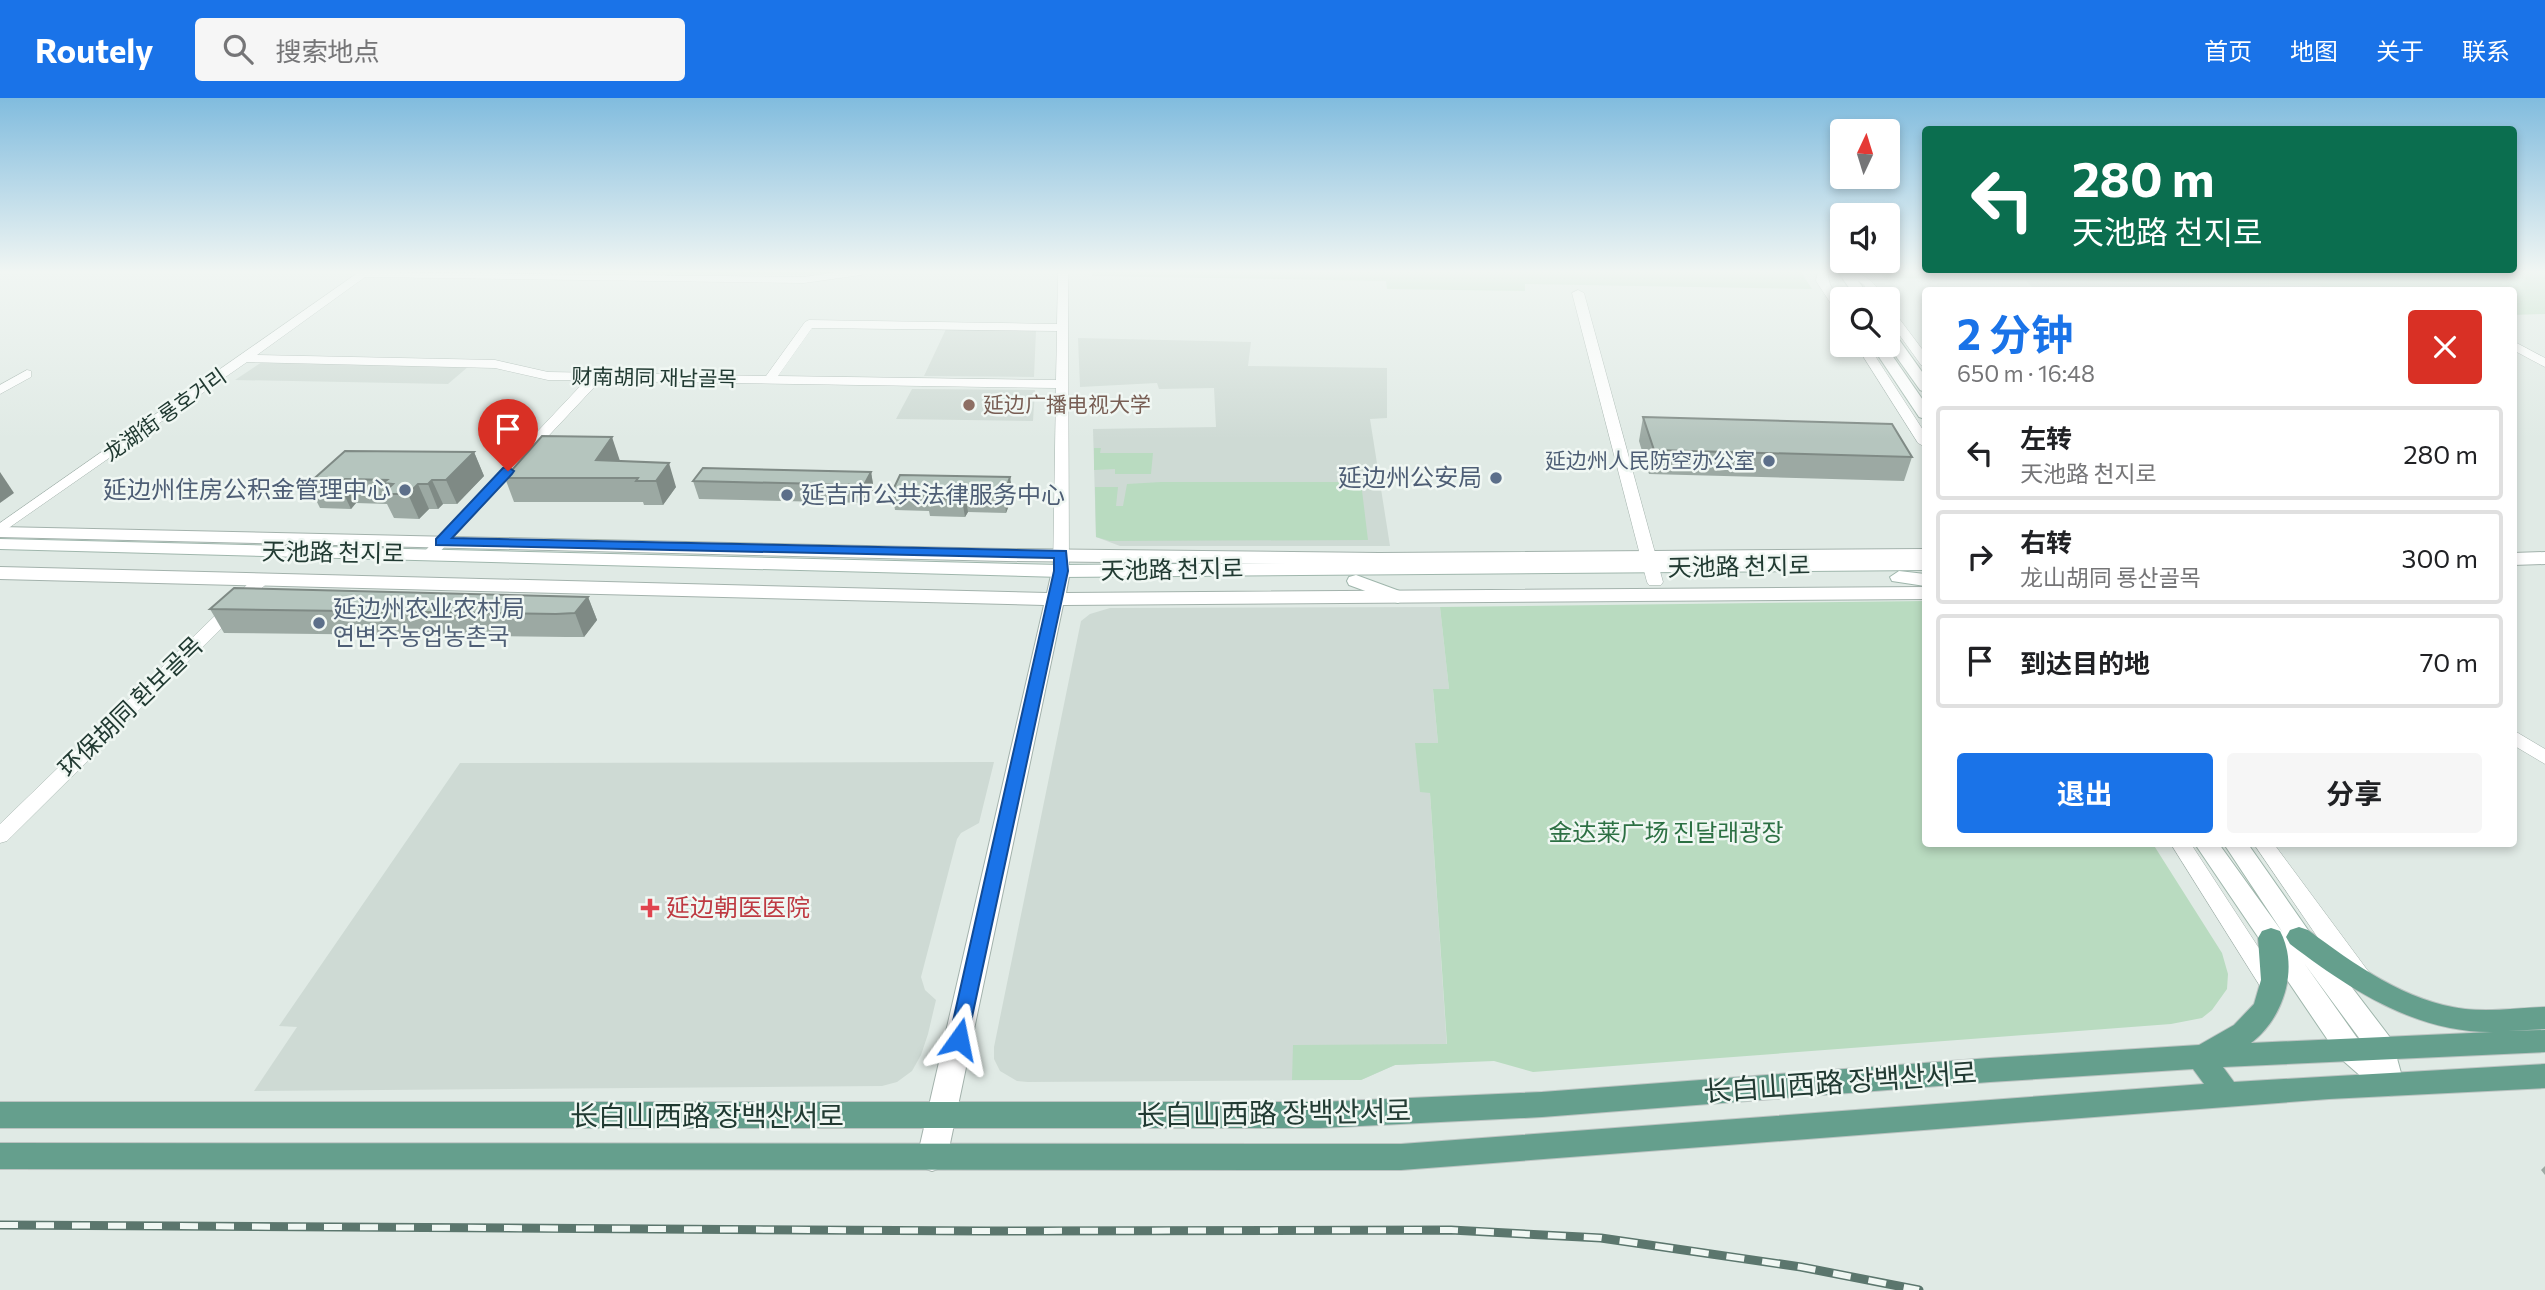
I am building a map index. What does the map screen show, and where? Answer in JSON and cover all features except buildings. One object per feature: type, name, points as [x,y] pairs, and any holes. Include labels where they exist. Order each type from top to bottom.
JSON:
[{"type":"main road","points":[[1900,351],[1922,383]]},
{"type":"main road","points":[[1886,357],[1922,410]]},
{"type":"main road","name":"天池路 천지로","points":[[0,531],[1059,577],[1398,597],[1922,593]]},
{"type":"main road","name":"天池路 천지로","points":[[0,544],[435,549]]},
{"type":"main road","name":"天池路 천지로","points":[[0,558],[1356,581],[1922,555]]},
{"type":"main road","points":[[2517,559],[2545,558]]},
{"type":"main road","name":"天池路 천지로","points":[[1651,569],[1922,564]]},
{"type":"main road","name":"天池路 천지로","points":[[0,573],[262,579],[1059,577],[1380,567],[1651,569],[1922,579]]},
{"type":"main road","points":[[932,1158],[1059,577]]},
{"type":"main road","points":[[1356,581],[1398,597]]},
{"type":"main road","points":[[2209,847],[2350,1050],[2390,1084]]},
{"type":"main road","points":[[2238,847],[2299,937],[2382,1048],[2390,1084]]},
{"type":"main road","points":[[2299,937],[2367,983],[2432,1012],[2464,1020],[2545,1018]]},
{"type":"main road","points":[[2227,1095],[2201,1058],[2238,1039],[2255,1026],[2268,1008],[2275,966],[2271,938]]},
{"type":"main road","name":"长白山西路 장백산서로","points":[[0,1115],[1320,1115],[1417,1111],[2201,1058],[2545,1041]]},
{"type":"main road","name":"长白山西路 장백산서로","points":[[0,1156],[932,1158],[1352,1157],[1461,1154],[2227,1095],[2545,1076]]},
{"type":"main road","name":"长白山西路 장백산서로","points":[[2512,1078],[2545,1087]]},
{"type":"street","name":"龙湖街 룡호거리","points":[[0,531],[289,328]]},
{"type":"street","points":[[769,380],[807,328]]},
{"type":"street","points":[[1038,328],[1062,328],[1059,577]]},
{"type":"street","points":[[1587,328],[1651,569]]},
{"type":"street","points":[[1900,328],[1922,358]]},
{"type":"street","points":[[2517,347],[2545,363]]},
{"type":"street","points":[[1870,357],[1922,438]]},
{"type":"street","name":"财南胡同 재남골목","points":[[247,358],[495,364],[537,374],[596,377],[1062,384]]},
{"type":"street","points":[[0,390],[27,374]]},
{"type":"street","points":[[435,549],[596,377]]},
{"type":"street","name":"环保胡同 환보골목","points":[[0,835],[262,579]]},
{"type":"street","points":[[2517,739],[2545,758]]},
{"type":"street","points":[[2183,847],[2273,988]]},
{"type":"street","points":[[2266,847],[2335,945],[2367,983]]},
{"type":"shaded area","points":[[946,329],[1036,331],[1034,377],[924,376]]},
{"type":"shaded area","points":[[1078,338],[1251,342],[1248,366],[1387,368],[1387,418],[1370,419],[1390,546],[1120,546],[1096,537],[1093,429],[1216,427],[1214,388],[1159,389],[1157,383],[1080,387]]},
{"type":"shaded area","points":[[262,362],[469,366],[448,384],[235,380]]},
{"type":"shaded area","name":"延边广播电视大学","points":[[912,389],[1035,390],[1033,421],[896,419]]},
{"type":"shaded area","points":[[1440,607],[1449,689],[1433,690],[1438,743],[1416,743],[1430,793],[1448,1063],[1395,1065],[1361,1080],[1028,1082],[1017,1081],[1000,1071],[994,1059],[994,1047],[1081,621],[1090,614],[1110,608]]},
{"type":"shaded area","name":"延边朝医医院","points":[[994,762],[979,823],[961,833],[957,839],[921,977],[925,990],[936,1000],[928,1034],[912,1071],[897,1082],[882,1086],[254,1091],[297,1027],[279,1026],[460,763]]},
{"type":"green space","points":[[1094,448],[1101,448],[1100,453],[1153,453],[1151,474],[1115,474],[1115,469],[1094,470]]},
{"type":"green space","points":[[1361,482],[1368,540],[1110,541],[1096,537],[1095,487],[1118,487],[1116,506],[1123,506],[1127,484]]},
{"type":"green space","name":"金达莱广场 진달래광장","points":[[1922,601],[1922,847],[2155,847],[2222,953],[2228,974],[2227,989],[2212,1010],[2202,1018],[2171,1024],[1533,1072],[1494,1061],[1395,1065],[1361,1080],[1292,1080],[1293,1045],[1447,1044],[1430,793],[1420,792],[1415,743],[1438,743],[1433,689],[1449,689],[1440,607]]},
{"type":"railway","points":[[0,1225],[986,1231],[1451,1230],[1601,1238],[1801,1267],[1919,1290]]},
{"type":"place","name":"延边广播电视大学","points":[[969,405]]},
{"type":"place","name":"延边州人民防空办公室","points":[[1769,461]]},
{"type":"place","name":"延边州公安局","points":[[1496,478]]},
{"type":"place","name":"延边州住房公积金管理中心","points":[[405,490]]},
{"type":"place","name":"延吉市公共法律服务中心","points":[[787,495]]},
{"type":"place","name":"延边州农业农村局 연변주농업농촌국","points":[[319,623]]},
{"type":"place","name":"延边朝医医院","points":[[650,908]]},
{"type":"route","points":[[508,471],[441,542],[1061,554],[1061,571],[959,1039]]}]
